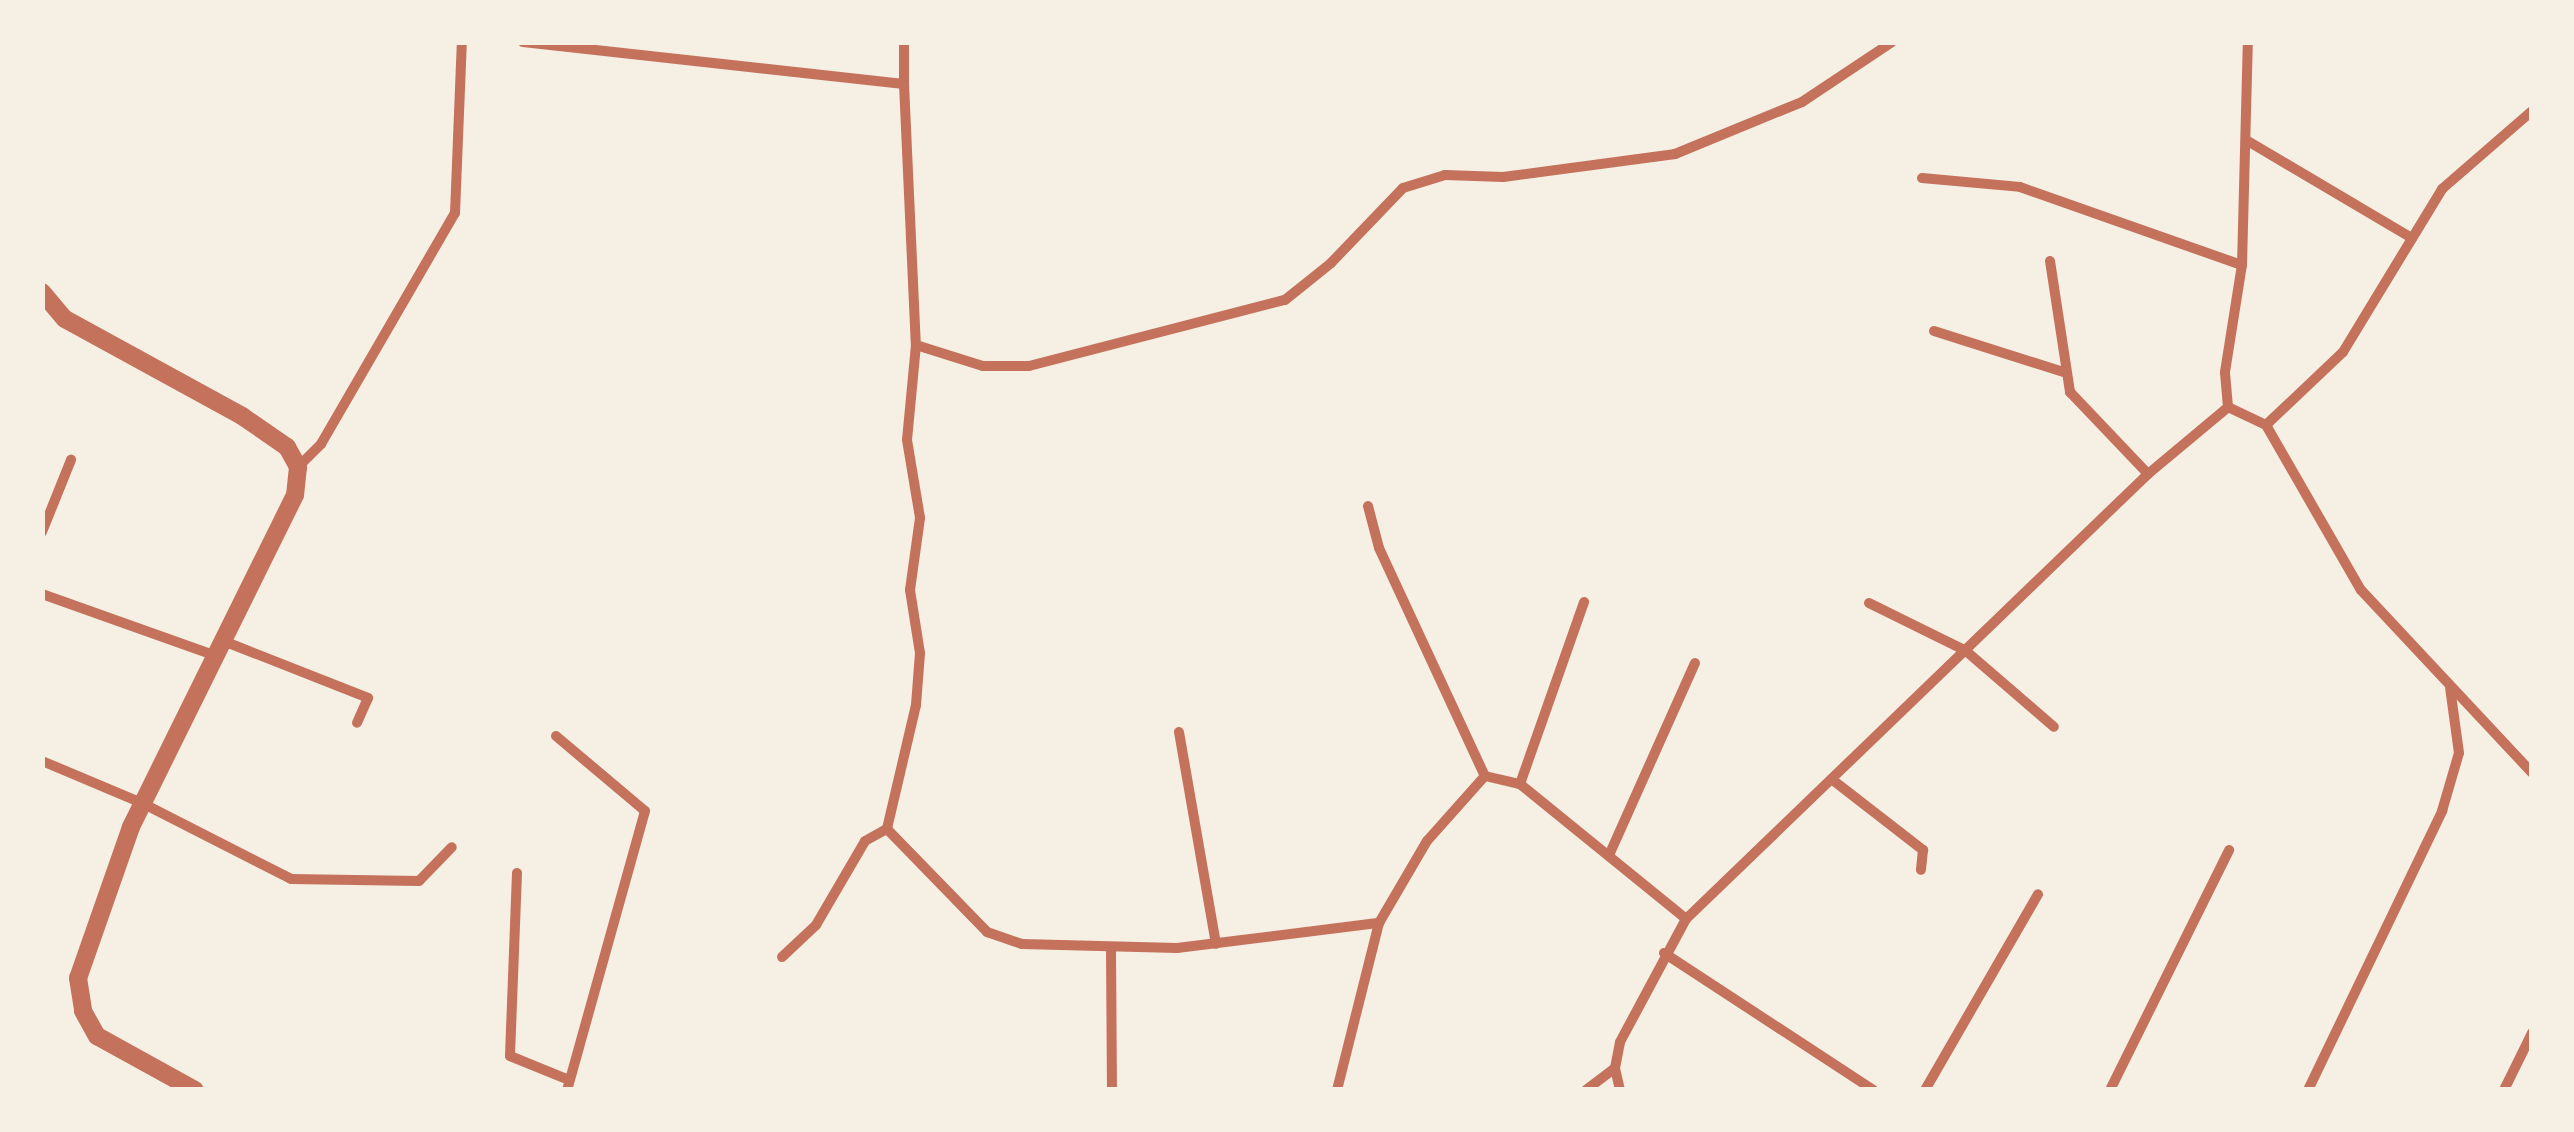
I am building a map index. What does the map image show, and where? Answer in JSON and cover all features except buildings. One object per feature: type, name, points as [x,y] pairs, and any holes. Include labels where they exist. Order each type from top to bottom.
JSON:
[{"type":"street","points":[[195,1090],[97,1036],[80,997],[82,952],[142,803],[296,495],[298,467],[321,444],[456,213],[462,42]]},
{"type":"street","points":[[523,42],[904,84]]},
{"type":"street","points":[[782,957],[816,925],[865,842],[888,828],[916,704],[920,653],[910,590],[920,518],[907,440],[916,345],[904,42]]},
{"type":"street","points":[[916,345],[984,366],[1029,366],[1285,300],[1331,263],[1403,188],[1445,175],[1503,176],[1674,154],[1802,102],[1892,42]]},
{"type":"street","points":[[2228,407],[2225,372],[2242,265],[2248,42]]},
{"type":"street","points":[[2266,425],[2342,352],[2442,189],[2532,111]]},
{"type":"street","points":[[2246,140],[2412,238]]},
{"type":"street","points":[[1922,178],[2020,188],[2242,265]]},
{"type":"street","points":[[2050,261],[2063,372],[2070,392],[2148,474]]},
{"type":"street","points":[[42,292],[65,319],[272,437],[298,467]]},
{"type":"street","points":[[1934,331],[2063,372]]},
{"type":"street","points":[[2228,407],[2266,425],[2360,590],[2532,772]]},
{"type":"street","points":[[1620,1090],[1615,1068],[1620,1042],[1664,953],[1686,919],[1834,781],[2148,474],[2228,407]]},
{"type":"street","points":[[42,532],[71,460]]},
{"type":"street","points":[[1368,506],[1378,548],[1485,776]]},
{"type":"street","points":[[42,594],[368,698],[357,723]]},
{"type":"street","points":[[1520,784],[1584,602]]},
{"type":"street","points":[[1870,603],[1966,651],[2054,727]]},
{"type":"street","points":[[1610,853],[1695,663]]},
{"type":"street","points":[[2308,1090],[2442,812],[2458,753],[2450,686]]},
{"type":"street","points":[[1179,732],[1216,944]]},
{"type":"street","points":[[517,873],[510,1056],[568,1085],[645,812],[556,736]]},
{"type":"street","points":[[42,761],[142,803],[290,879],[419,881],[452,848]]},
{"type":"street","points":[[1485,776],[1520,784],[1610,853],[1686,919]]},
{"type":"street","points":[[1336,1090],[1380,922],[1427,841],[1485,776]]},
{"type":"street","points":[[1834,781],[1924,850],[1921,870]]},
{"type":"street","points":[[888,828],[987,932],[1022,944],[1110,950],[1216,944],[1380,922]]},
{"type":"street","points":[[2110,1090],[2230,850]]},
{"type":"street","points":[[1926,1090],[2038,894]]},
{"type":"street","points":[[1110,950],[1112,1090]]},
{"type":"street","points":[[1664,953],[1868,1089]]},
{"type":"street","points":[[2504,1090],[2532,1034]]},
{"type":"street","points":[[1586,1090],[1615,1068]]}]
